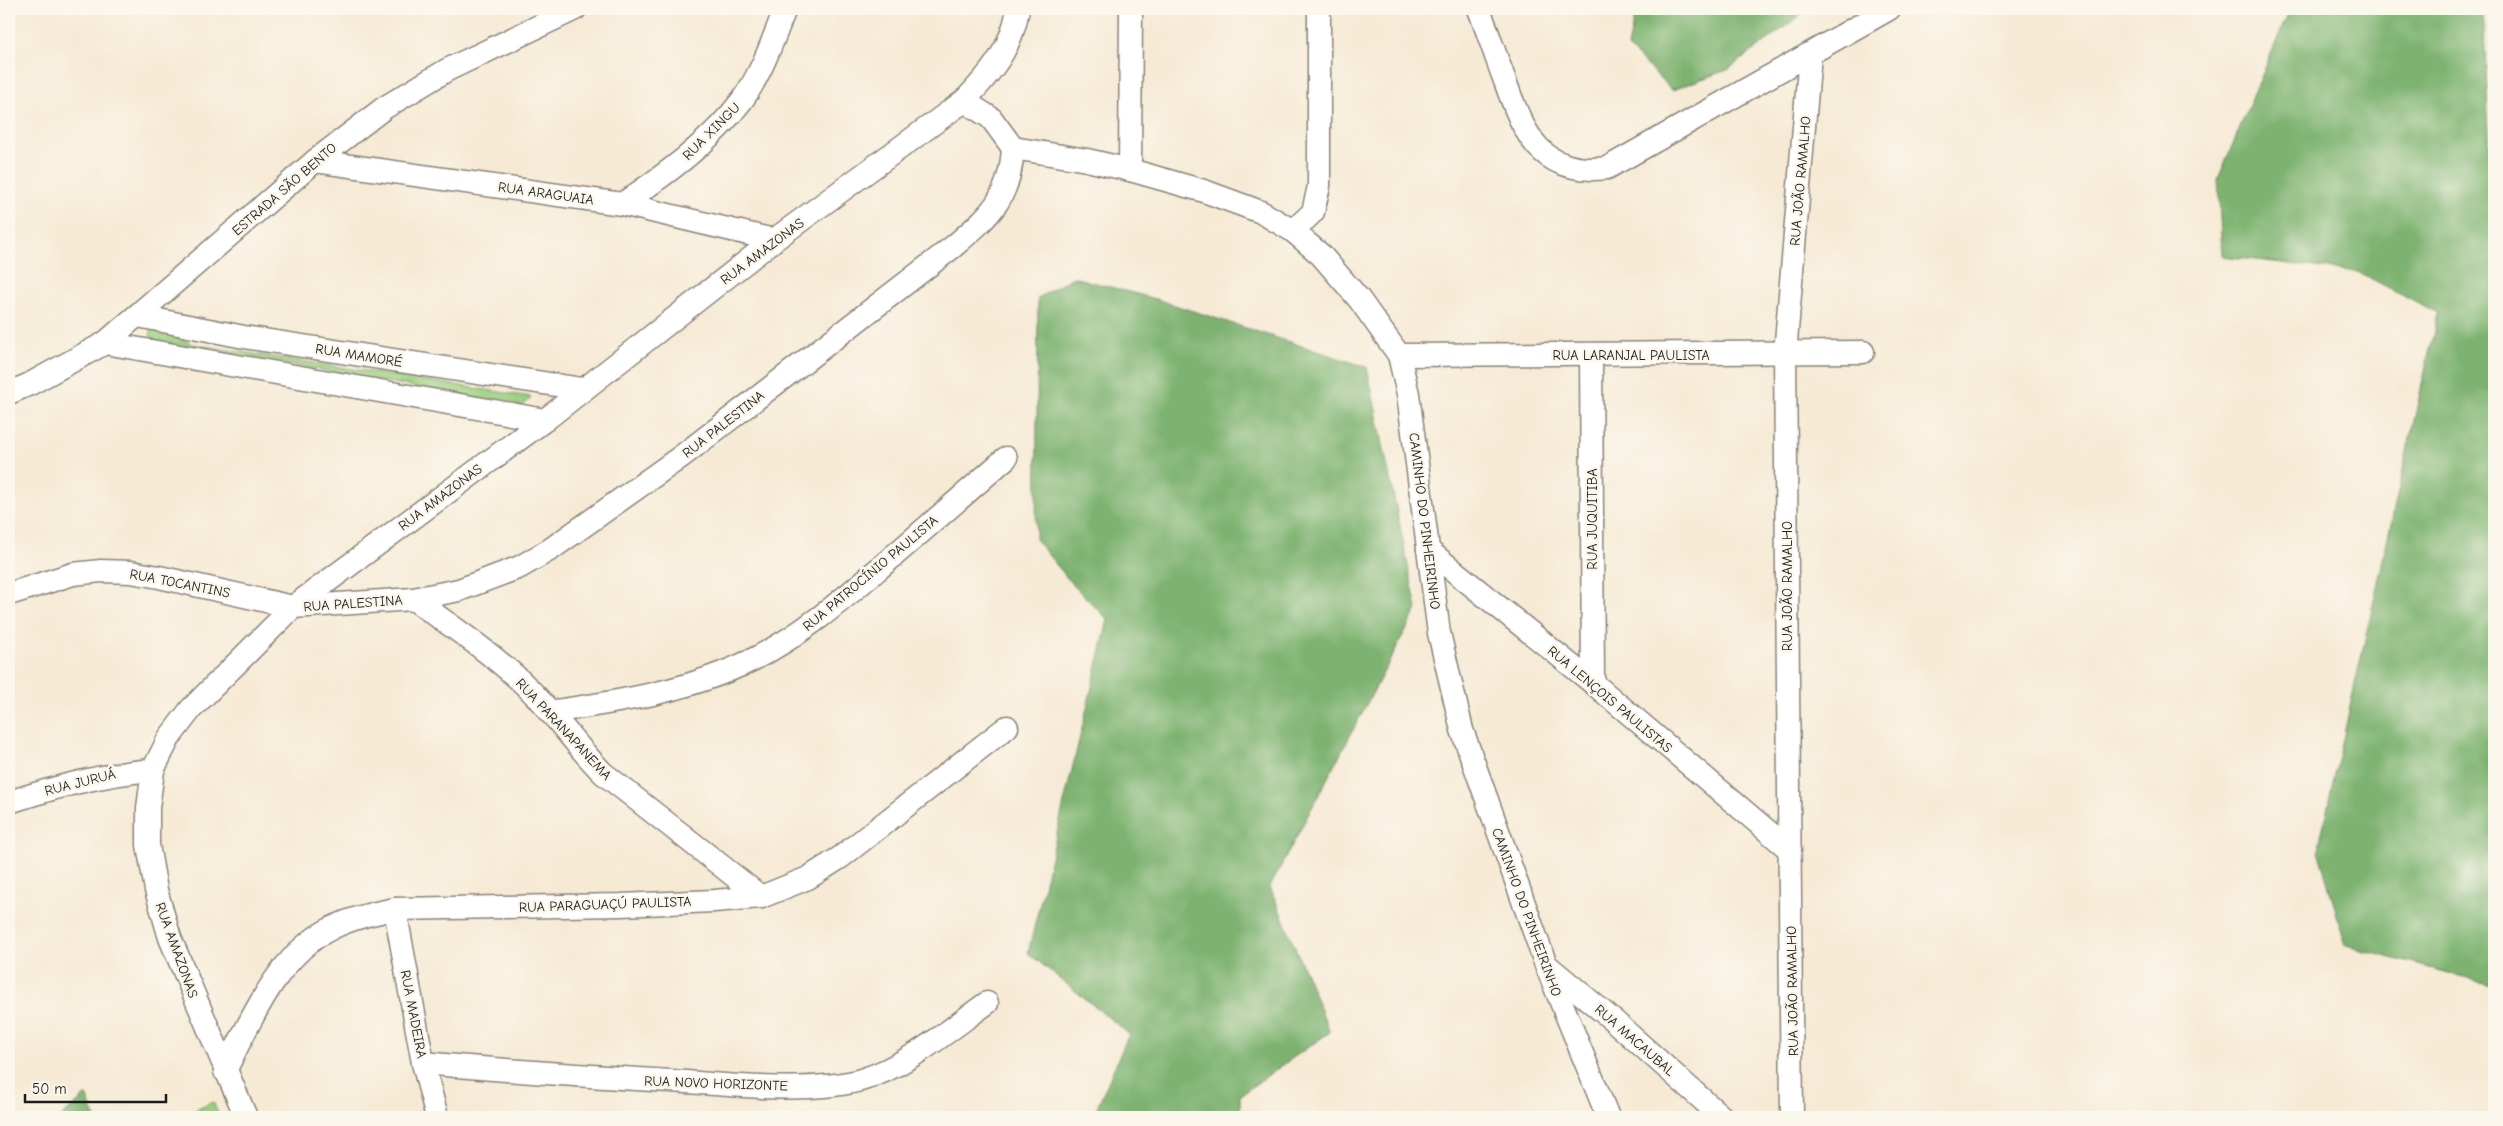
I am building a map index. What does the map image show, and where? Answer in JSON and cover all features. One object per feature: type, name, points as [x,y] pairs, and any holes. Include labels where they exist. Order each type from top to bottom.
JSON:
[{"type":"street","name":"ESTRADA SÃO BENTO","points":[[9,393],[30,384],[105,343],[315,161],[384,108],[414,88],[447,70],[575,9]]},
{"type":"street","name":"RUA XINGU","points":[[622,204],[678,163],[716,129],[743,99],[763,66],[785,9]]},
{"type":"street","name":"RUA AMAZONAS","points":[[246,1117],[170,938],[156,890],[148,845],[148,808],[153,770],[169,738],[191,709],[293,607],[545,420],[582,389],[774,240],[964,101],[990,75],[1007,48],[1015,26],[1018,9]]},
{"type":"street","points":[[1130,170],[1131,9]]},
{"type":"street","points":[[1293,231],[1313,212],[1319,186],[1319,9]]},
{"type":"street","points":[[1479,9],[1523,130],[1531,141],[1552,159],[1579,168],[1607,168],[1810,56],[1889,9]]},
{"type":"street","name":"RUA JOÃO RAMALHO","points":[[1792,1117],[1785,354],[1810,56]]},
{"type":"street","points":[[964,101],[991,118],[1013,148]]},
{"type":"street","name":"CAMINHO DO PINHEIRINHO","points":[[1013,148],[1087,160],[1130,170],[1204,191],[1252,209],[1293,231],[1321,255],[1359,299],[1399,355],[1408,394],[1440,633],[1462,730],[1546,965],[1608,1117]]},
{"type":"street","name":"RUA PALESTINA","points":[[293,607],[413,599],[459,590],[520,567],[551,549],[682,456],[984,221],[1000,199],[1008,183],[1013,148]]},
{"type":"street","name":"RUA ARAGUAIA","points":[[315,161],[622,204],[774,240]]},
{"type":"street","name":"RUA MAMORÉ","points":[[138,316],[244,337],[582,389]]},
{"type":"street","points":[[105,343],[545,420]]},
{"type":"street","name":"RUA LARANJAL PAULISTA","points":[[1399,355],[1863,352]]},
{"type":"street","name":"RUA JUQUITIBA","points":[[1591,355],[1593,683]]},
{"type":"street","name":"RUA PATROCÍNIO PAULISTA","points":[[549,712],[662,692],[716,675],[753,660],[794,636],[835,606],[1006,458]]},
{"type":"street","name":"RUA LENÇOIS PAULISTAS","points":[[1428,550],[1593,683],[1790,850]]},
{"type":"street","name":"RUA TOCANTINS","points":[[9,594],[74,574],[101,571],[131,572],[293,607]]},
{"type":"street","name":"RUA PARANAPANEMA","points":[[413,599],[510,672],[530,690],[586,756],[603,773],[761,897]]},
{"type":"street","name":"RUA PARAGUAÇÚ PAULISTA","points":[[225,1071],[271,986],[299,951],[330,928],[364,915],[395,909],[630,904],[761,897],[808,878],[841,857],[1007,727]]},
{"type":"street","name":"RUA JURUÁ","points":[[9,802],[82,780],[123,772],[153,770]]},
{"type":"street","name":"RUA MADEIRA","points":[[395,909],[423,1063],[437,1117]]},
{"type":"street","name":"RUA MACAUBAL","points":[[1546,965],[1614,1021],[1722,1117]]},
{"type":"street","name":"RUA NOVO HORIZONTE","points":[[423,1063],[720,1084],[783,1087],[829,1084],[861,1080],[892,1066],[934,1041],[987,1002]]},
{"type":"green space","points":[[1636,9],[1809,9],[1729,69],[1672,90],[1628,47]]},
{"type":"green space","points":[[2290,9],[2483,9],[2494,235],[2494,985],[2346,946],[2318,850],[2438,313],[2358,272],[2222,256],[2218,179]]},
{"type":"green space","points":[[1073,277],[1159,300],[1367,367],[1417,609],[1270,887],[1330,1032],[1240,1095],[1240,1117],[1093,1117],[1129,1034],[1028,953],[1108,620],[1072,584],[1036,540],[1038,298]]},
{"type":"green space","points":[[161,327],[191,344],[531,397],[523,406],[150,340],[151,330]]},
{"type":"green space","points":[[86,1095],[95,1117],[61,1117]]},
{"type":"green space","points":[[213,1102],[220,1117],[181,1117]]}]
